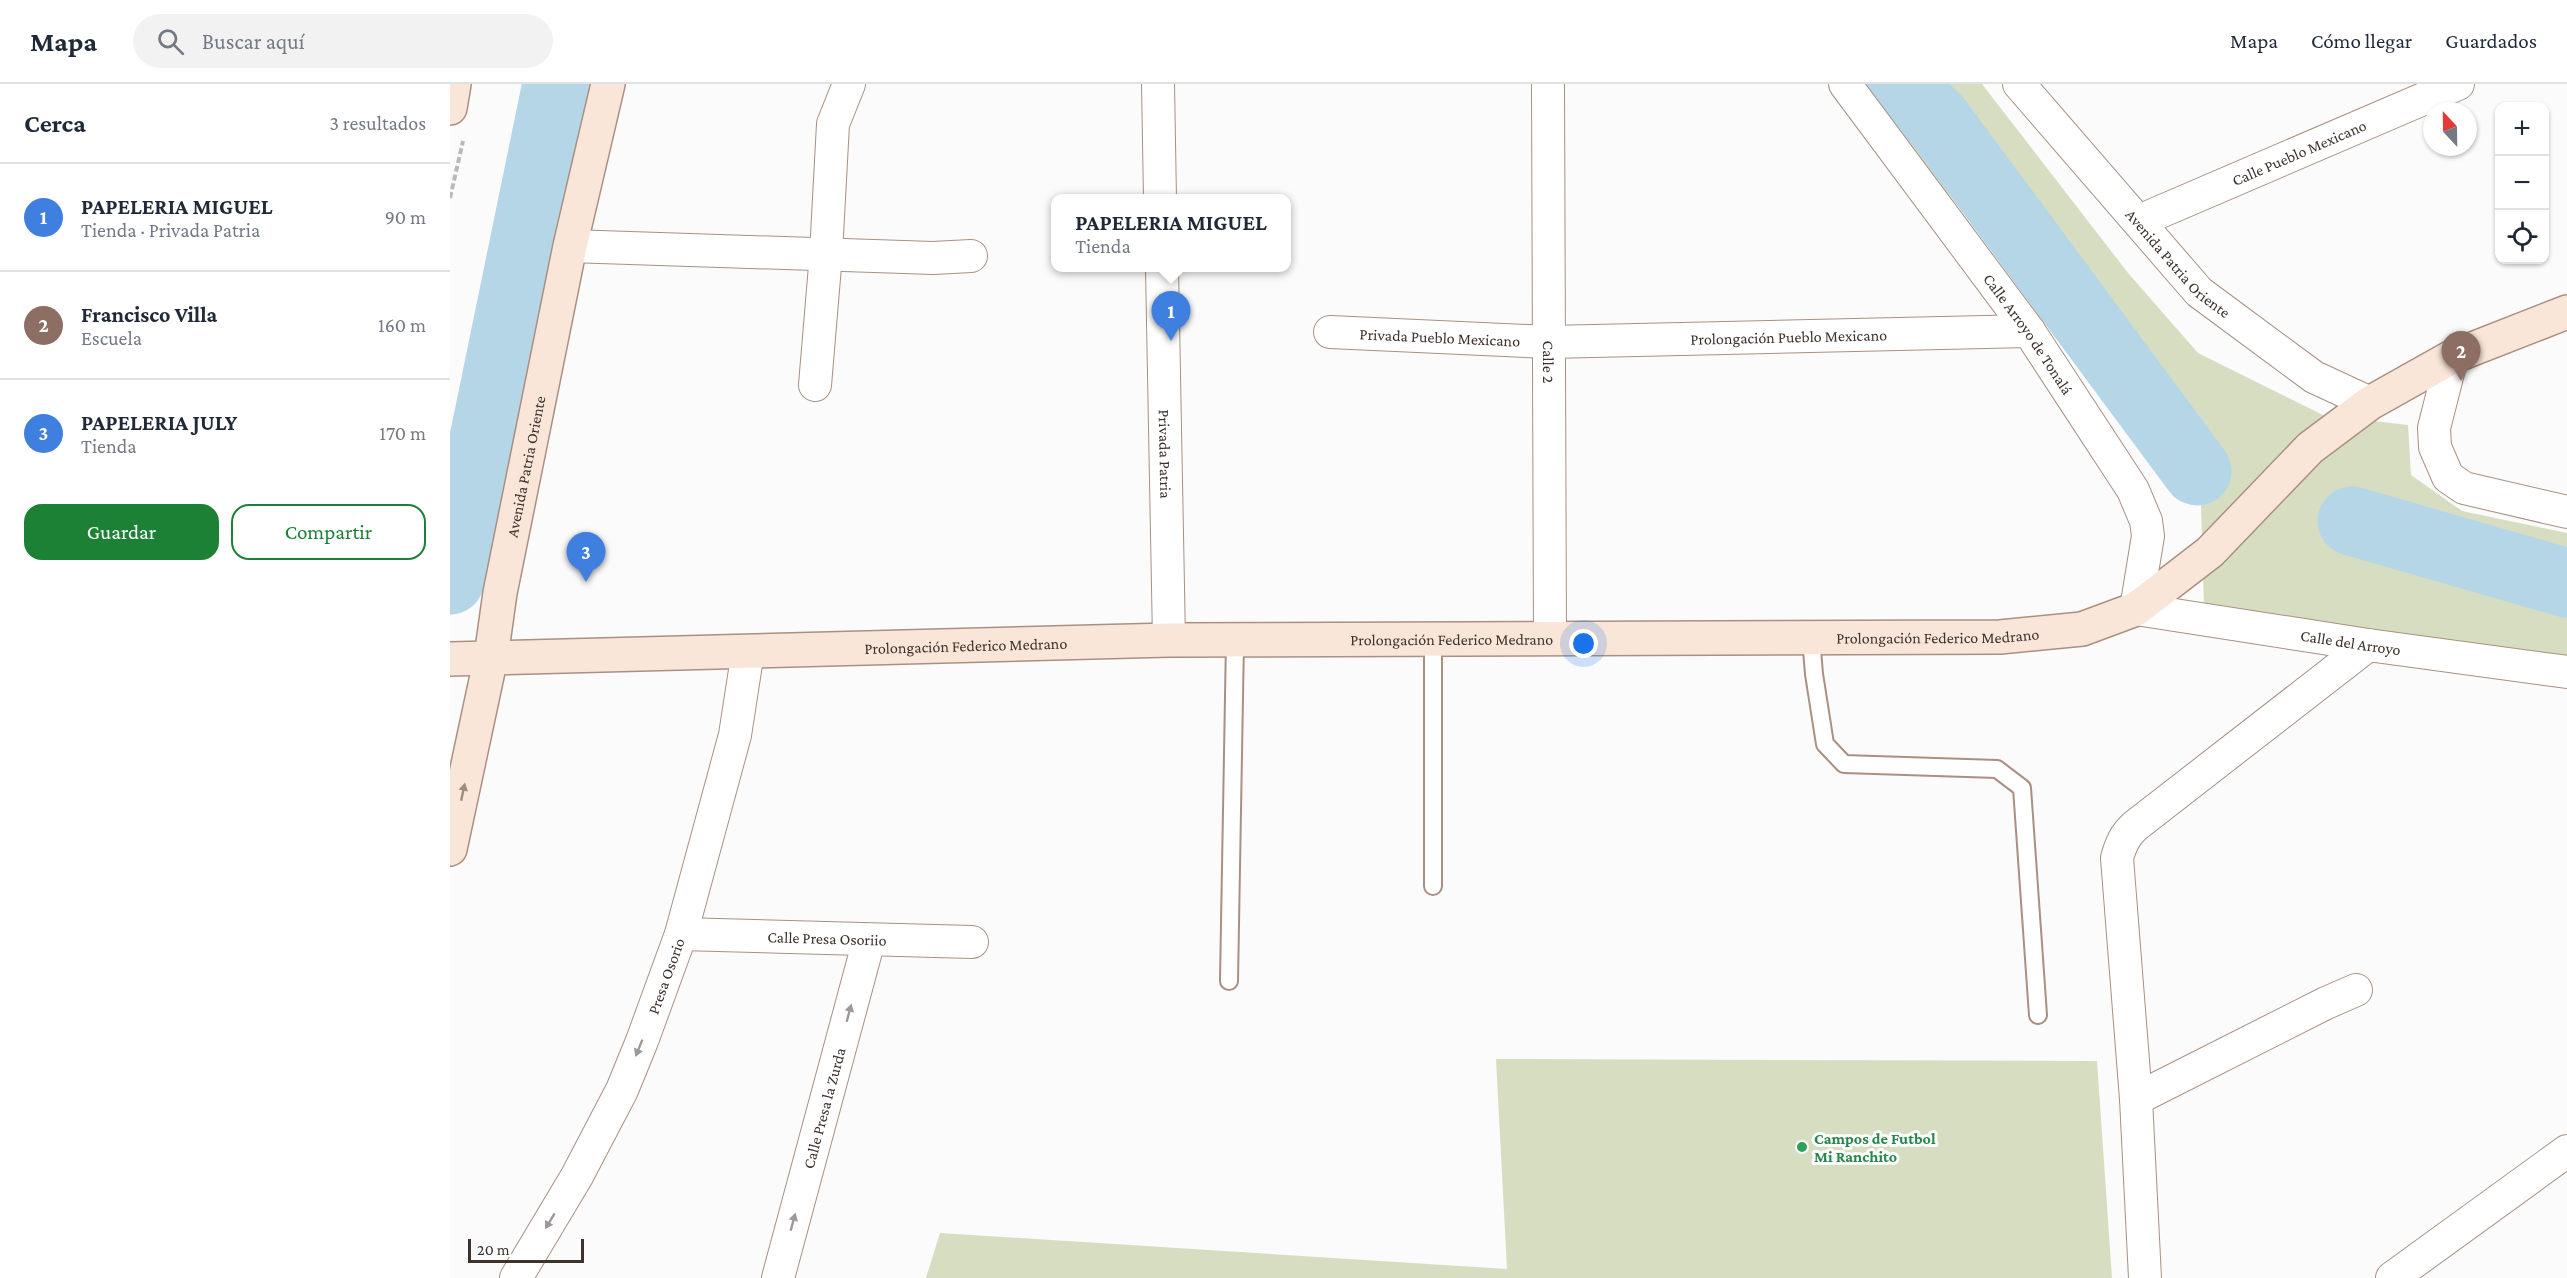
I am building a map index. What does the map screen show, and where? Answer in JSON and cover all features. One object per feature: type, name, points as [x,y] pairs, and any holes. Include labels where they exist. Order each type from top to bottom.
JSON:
[{"type":"street","points":[[450,108],[454,84]]},
{"type":"street","name":"Avenida Patria Oriente","points":[[450,849],[491,657],[500,592],[570,246],[608,84]]},
{"type":"street","points":[[815,385],[826,254],[833,124],[849,84]]},
{"type":"street","points":[[1158,84],[1160,194]]},
{"type":"street","name":"Calle 2","points":[[1548,84],[1550,639]]},
{"type":"street","name":"Calle Arroyo de Tonalá","points":[[1845,84],[1888,138],[1954,232],[2029,331],[2133,490],[2140,505],[2148,536],[2136,609]]},
{"type":"street","name":"Avenida Patria Oriente","points":[[2019,84],[2199,292],[2314,377],[2370,404]]},
{"type":"street","name":"Calle Pueblo Mexicano","points":[[2139,221],[2458,84]]},
{"type":"street","points":[[570,246],[933,258],[971,256]]},
{"type":"street","name":"Privada Patria","points":[[1162,272],[1169,640]]},
{"type":"street","name":"Prolongación Federico Medrano","points":[[450,659],[1169,640],[2000,637],[2082,629],[2136,609],[2210,552],[2310,448],[2370,404],[2452,357],[2567,312]]},
{"type":"street","name":"Prolongación Pueblo Mexicano","points":[[1549,342],[2029,331]]},
{"type":"street","name":"Privada Pueblo Mexicano","points":[[1330,332],[1549,342]]},
{"type":"street","points":[[2452,357],[2434,428],[2435,447],[2448,477],[2464,488],[2567,512]]},
{"type":"street","name":"Calle del Arroyo","points":[[2136,609],[2368,645],[2567,672]]},
{"type":"street","points":[[2145,1278],[2136,1099],[2117,858],[2120,846],[2126,834],[2135,826],[2368,645]]},
{"type":"street","name":"Presa Osorio","points":[[516,1278],[577,1176],[622,1090],[642,1041],[681,934],[735,735],[748,651]]},
{"type":"street","name":"Calle Presa Osoriio","points":[[681,934],[972,942]]},
{"type":"street","name":"Calle Presa la Zurda","points":[[777,1278],[868,940]]},
{"type":"street","points":[[2136,1099],[2356,990]]},
{"type":"street","points":[[2392,1278],[2567,1151]]},
{"type":"lane","points":[[1811,638],[1824,744],[1844,764],[1997,769],[2022,788],[2038,1015]]},
{"type":"lane","points":[[1433,639],[1433,886]]},
{"type":"lane","points":[[1229,981],[1235,640]]},
{"type":"green space","points":[[1859,84],[1982,84],[2128,273],[2198,353],[2323,415],[2408,425],[2411,475],[2462,511],[2567,533],[2567,657],[2204,609],[2201,505]]},
{"type":"green space","name":"Campos de Futbol Mi Ranchito","points":[[1496,1059],[2097,1061],[2112,1278],[926,1278],[940,1233],[1507,1269]]},
{"type":"waterway","points":[[450,580],[470,507],[557,84]]},
{"type":"waterway","points":[[1900,84],[1937,120],[2197,471]]},
{"type":"waterway","points":[[2352,521],[2567,583]]},
{"type":"place","name":"PAPELERIA MIGUEL","points":[[1171,341]]},
{"type":"place","name":"Francisco Villa","points":[[2461,381]]},
{"type":"place","name":"PAPELERIA JULY","points":[[586,582]]},
{"type":"place","name":"Campos de Futbol Mi Ranchito","points":[[1802,1147]]}]
